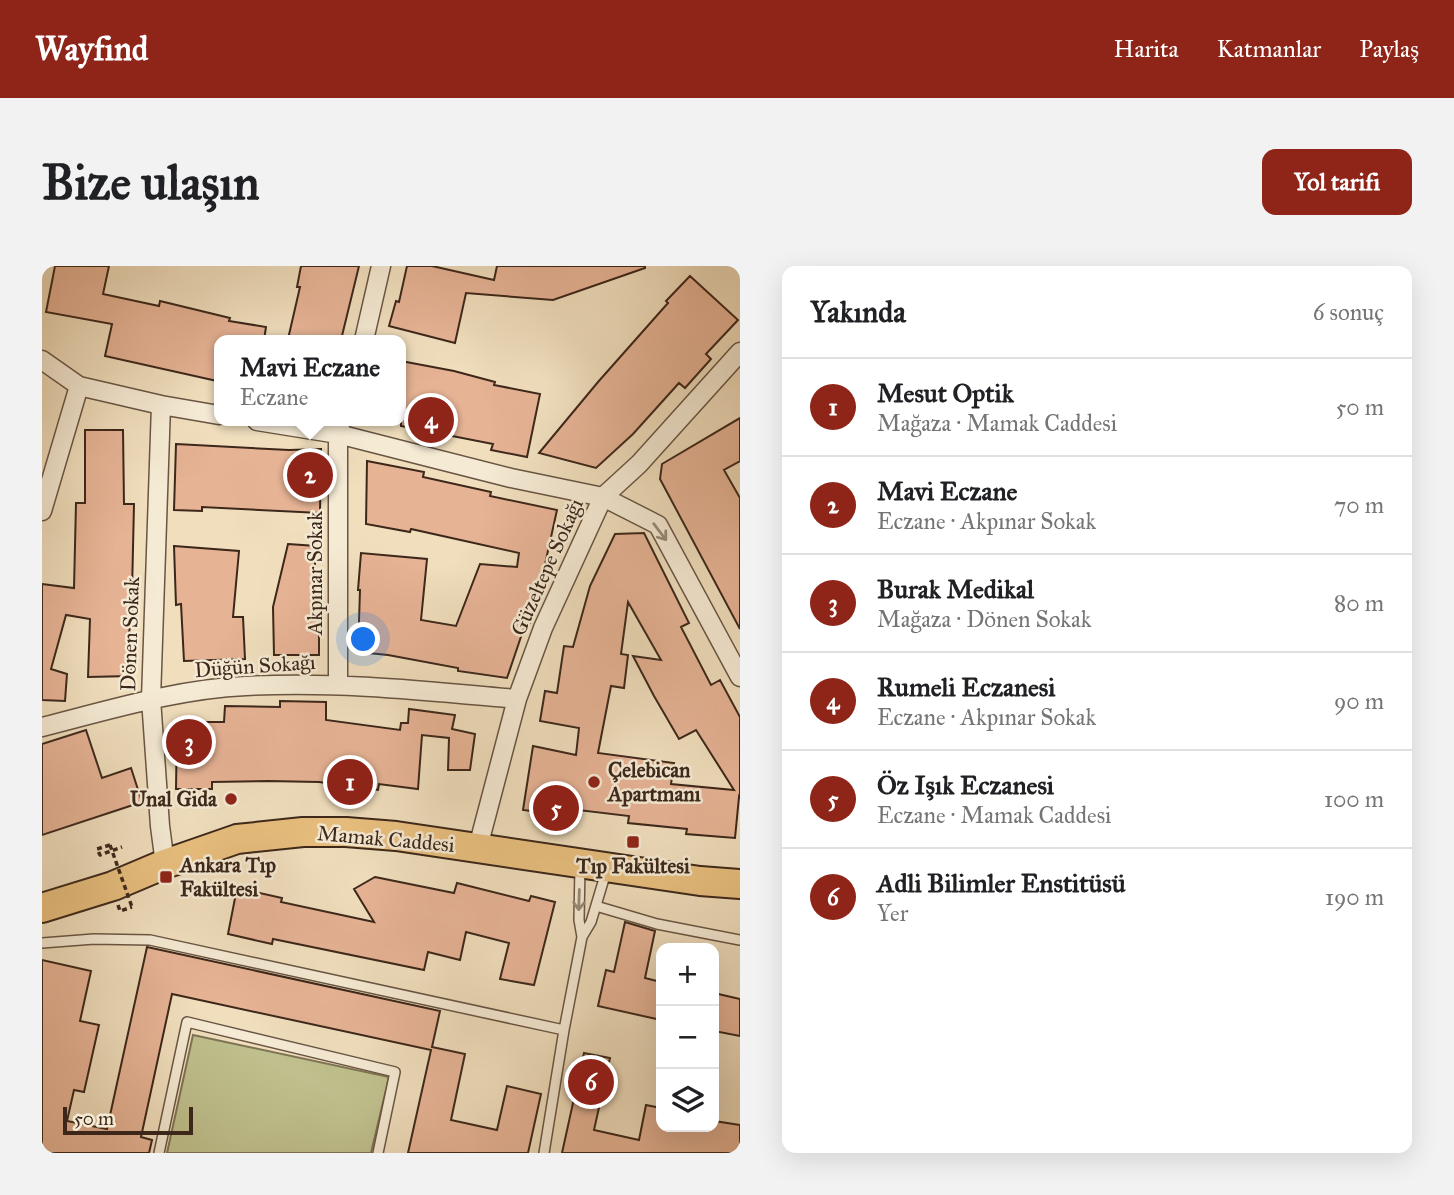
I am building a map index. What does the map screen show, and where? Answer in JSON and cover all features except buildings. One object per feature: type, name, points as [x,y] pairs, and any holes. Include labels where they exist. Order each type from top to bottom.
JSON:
[{"type":"main road","name":"Mamak Caddesi","points":[[42,908],[113,886],[165,864],[237,839],[303,832],[346,832],[478,847],[700,881],[740,884]]},
{"type":"street","points":[[365,335],[381,266]]},
{"type":"street","name":"Güzeltepe Sokağı","points":[[478,847],[517,699],[543,628],[603,497],[639,464],[740,352]]},
{"type":"street","points":[[42,360],[79,386],[214,414]]},
{"type":"street","points":[[42,511],[79,386]]},
{"type":"street","name":"Dönen Sokak","points":[[161,405],[150,699],[165,864]]},
{"type":"street","points":[[339,427],[511,478],[603,497],[658,525],[740,677]]},
{"type":"street","name":"Akpınar Sokak","points":[[338,684],[339,427]]},
{"type":"street","name":"Düğün Sokağı","points":[[42,727],[150,699],[243,686],[338,684],[517,699]]},
{"type":"lane","points":[[544,1153],[582,937],[596,906],[594,865]]},
{"type":"lane","points":[[582,937],[579,920],[594,865]]},
{"type":"lane","points":[[596,906],[657,924],[740,940]]},
{"type":"lane","points":[[42,943],[94,939],[150,940],[564,1030]]},
{"type":"lane","points":[[159,1153],[187,1022],[396,1072],[378,1153]]},
{"type":"path","points":[[122,847],[100,856],[97,849],[110,845],[132,907]]},
{"type":"green space","points":[[193,1035],[389,1077],[371,1153],[167,1153]]},
{"type":"place","name":"Rumeli Eczanesi","points":[[431,420]]},
{"type":"place","name":"Mavi Eczane","points":[[310,475]]},
{"type":"place","name":"Burak Medikal","points":[[189,742]]},
{"type":"place","name":"Mesut Optik","points":[[350,782]]},
{"type":"place","name":"Çelebican Apartmanı","points":[[594,782]]},
{"type":"place","name":"Unal Gida","points":[[231,799]]},
{"type":"place","name":"Öz Işık Eczanesi","points":[[556,808]]},
{"type":"place","name":"Tıp Fakültesi","points":[[633,842]]},
{"type":"place","name":"Ankara Tıp Fakültesi","points":[[166,877]]},
{"type":"place","name":"Adli Bilimler Enstitüsü","points":[[591,1082]]}]
